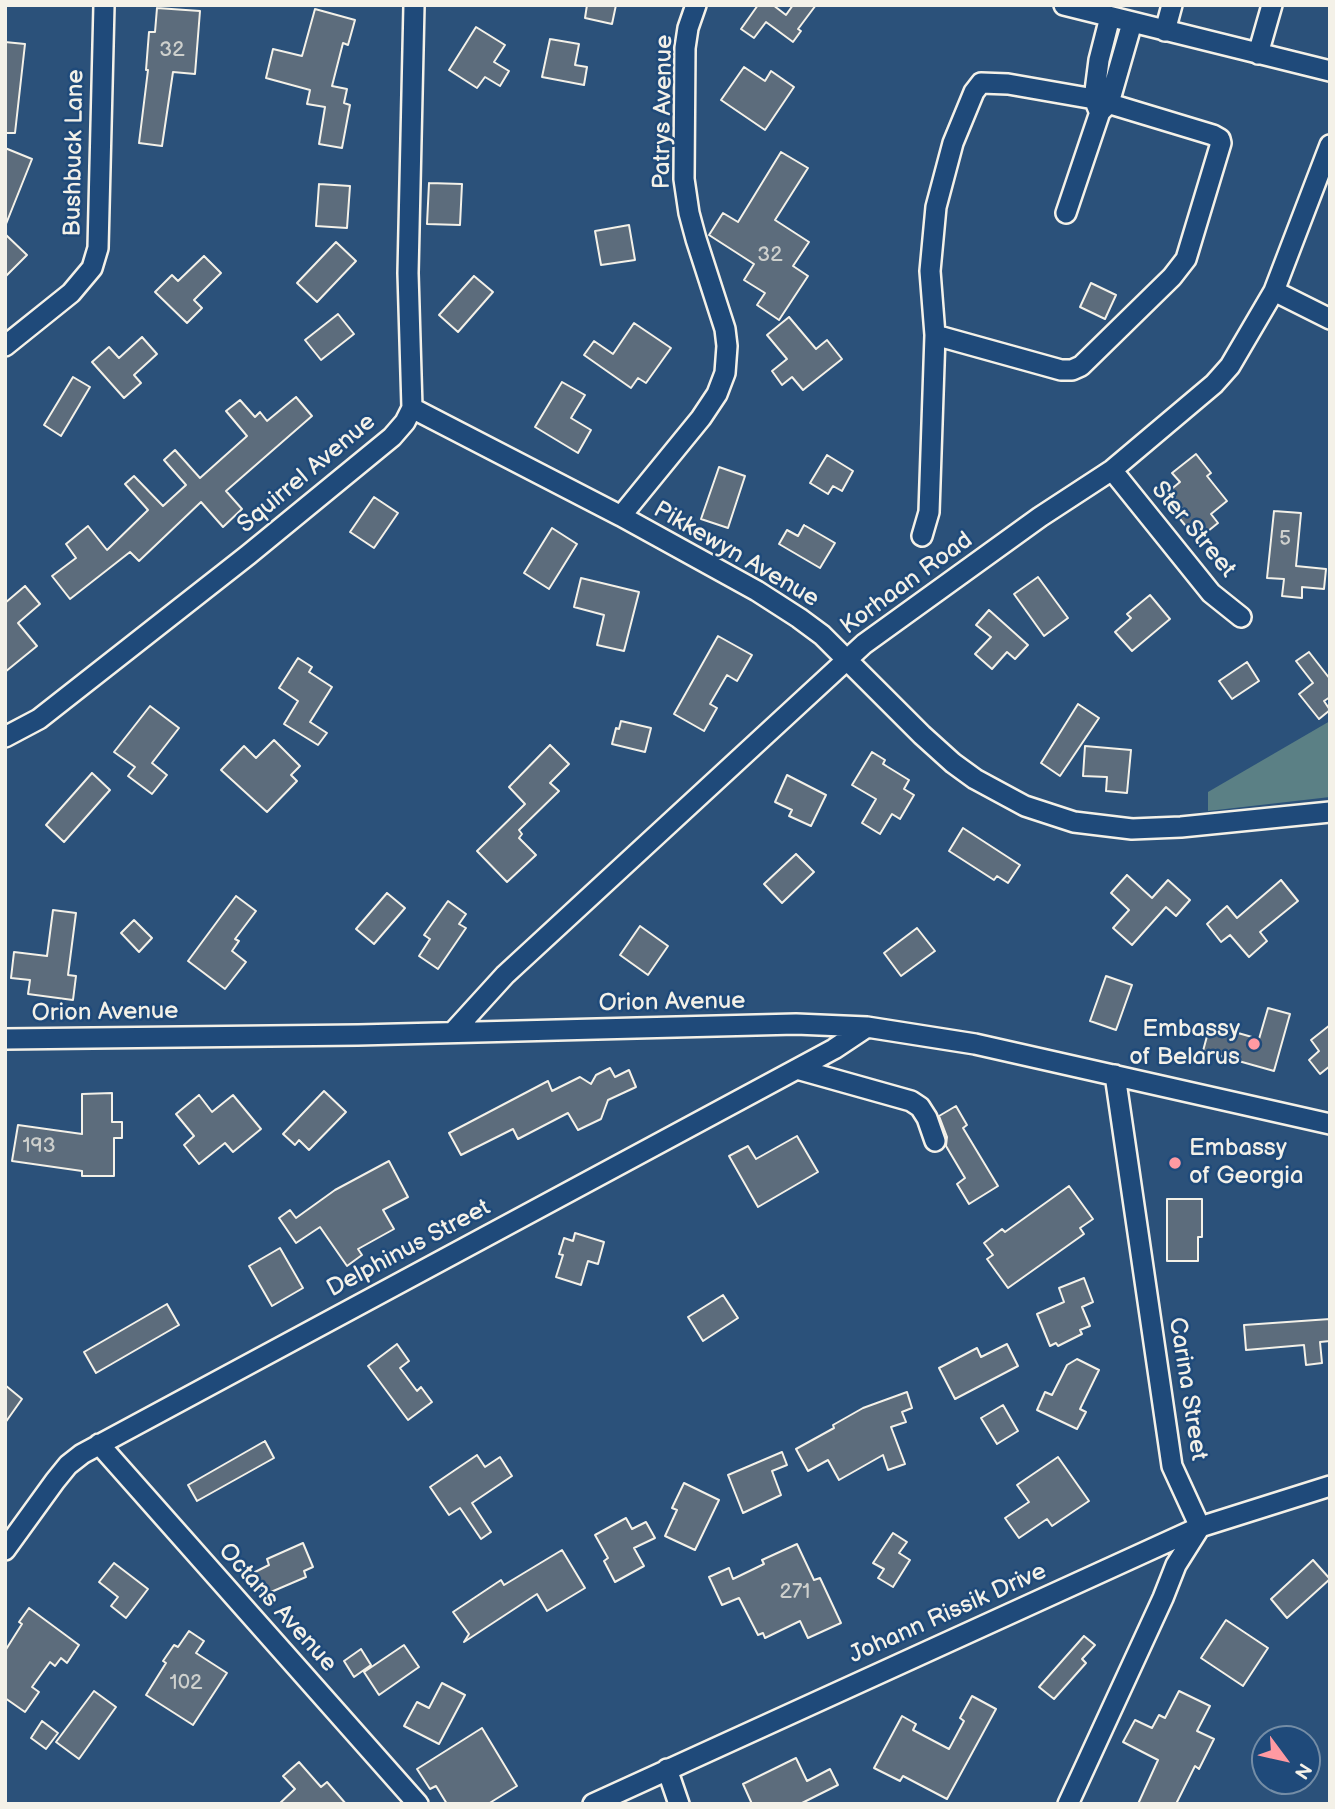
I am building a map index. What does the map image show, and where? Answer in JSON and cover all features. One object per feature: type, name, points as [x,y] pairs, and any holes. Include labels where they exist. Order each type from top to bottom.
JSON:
[{"type":"street","name":"Bushbuck Lane","points":[[5,346],[71,293],[92,268],[98,248],[104,5]]},
{"type":"street","points":[[412,408],[408,273],[414,5]]},
{"type":"street","name":"Patrys Avenue","points":[[621,516],[701,418],[717,394],[725,373],[727,346],[724,330],[695,239],[684,179],[685,48],[696,5]]},
{"type":"street","points":[[1064,5],[1330,71]]},
{"type":"street","points":[[1165,31],[1172,5]]},
{"type":"street","points":[[1258,54],[1272,5]]},
{"type":"street","points":[[1101,105],[1099,60],[1110,18]]},
{"type":"street","points":[[1066,213],[1101,105],[1132,23]]},
{"type":"street","points":[[922,536],[929,512],[935,335],[930,271],[936,207],[953,143],[978,85],[988,82],[1101,105],[1220,139],[1191,248],[1181,267],[1081,366],[1072,370],[1061,370],[935,335]]},
{"type":"street","name":"Korhaan Road","points":[[454,1031],[505,975],[846,659],[914,606],[1112,470],[1214,384],[1230,366],[1274,291],[1330,145]]},
{"type":"street","points":[[1274,291],[1330,319]]},
{"type":"street","name":"Pikkewyn Avenue","points":[[412,408],[621,516],[789,611],[822,635],[953,763],[998,792],[1055,818],[1132,829],[1181,827],[1330,811]]},
{"type":"street","name":"Squirrel Avenue","points":[[5,737],[39,719],[248,555],[392,437],[405,422],[412,408]]},
{"type":"street","name":"Ster Street","points":[[1112,470],[1211,593],[1241,617]]},
{"type":"street","name":"Orion Avenue","points":[[5,1039],[358,1035],[796,1024],[867,1027],[975,1044],[1330,1124]]},
{"type":"street","name":"Delphinus Street","points":[[5,1550],[68,1465],[99,1444],[834,1049],[867,1027]]},
{"type":"street","points":[[797,1069],[911,1101],[920,1107],[927,1118],[935,1141]]},
{"type":"street","name":"Carina Street","points":[[1115,1075],[1172,1466],[1200,1527]]},
{"type":"street","name":"Octans Avenue","points":[[99,1444],[418,1804]]},
{"type":"street","name":"Johann Rissik Drive","points":[[593,1804],[1200,1527],[1330,1486]]},
{"type":"street","points":[[1068,1804],[1176,1565],[1200,1527]]},
{"type":"street","points":[[667,1769],[679,1804]]},
{"type":"green space","points":[[1330,721],[1330,797],[1208,811],[1208,792]]},
{"type":"building","points":[[587,5],[616,5],[612,24],[585,18]]},
{"type":"building","points":[[758,5],[773,5],[786,15],[793,5],[816,5],[798,29],[801,31],[793,42],[766,22],[754,38],[741,29]]},
{"type":"building","points":[[157,8],[200,11],[195,74],[173,72],[162,146],[139,143],[148,70],[149,32],[155,32]]},
{"type":"building","points":[[315,9],[355,20],[348,45],[343,43],[332,86],[347,89],[344,103],[350,105],[342,148],[319,144],[325,107],[307,104],[310,90],[266,78],[273,49],[302,56]]},
{"type":"building","points":[[476,27],[505,45],[494,62],[509,71],[500,86],[485,77],[477,88],[449,70]]},
{"type":"building","points":[[550,39],[579,44],[575,65],[587,67],[584,85],[542,77]]},
{"type":"building","points":[[5,42],[25,44],[15,133],[5,133]]},
{"type":"building","points":[[744,67],[765,81],[771,71],[794,87],[765,130],[721,100]]},
{"type":"building","points":[[5,148],[32,159],[6,224],[5,223]]},
{"type":"building","points":[[781,152],[808,168],[775,220],[809,242],[793,266],[808,276],[779,320],[757,305],[765,293],[744,280],[754,264],[709,235],[723,213],[738,222]]},
{"type":"building","points":[[429,183],[462,184],[460,225],[427,224]]},
{"type":"building","points":[[319,184],[350,186],[347,228],[316,226]]},
{"type":"building","points":[[629,225],[635,260],[601,265],[595,231]]},
{"type":"building","points":[[5,234],[27,255],[5,277]]},
{"type":"building","points":[[336,242],[356,261],[317,302],[297,283]]},
{"type":"building","points":[[204,256],[221,273],[194,300],[202,308],[187,323],[155,292],[172,275],[178,281]]},
{"type":"building","points":[[474,276],[493,292],[458,332],[439,315]]},
{"type":"building","points":[[1091,283],[1116,295],[1105,319],[1080,307]]},
{"type":"building","points":[[338,314],[354,334],[321,360],[305,340]]},
{"type":"building","points":[[789,317],[816,349],[827,340],[842,359],[803,390],[792,377],[782,385],[772,371],[787,359],[767,335]]},
{"type":"building","points":[[634,323],[671,348],[646,383],[638,378],[631,388],[584,355],[594,341],[613,354]]},
{"type":"building","points":[[142,337],[157,354],[134,375],[141,383],[124,398],[92,362],[109,347],[119,358]]},
{"type":"building","points":[[73,377],[90,387],[61,436],[44,425]]},
{"type":"building","points":[[562,382],[585,395],[571,418],[591,430],[578,453],[535,427]]},
{"type":"building","points":[[296,397],[312,416],[226,491],[242,509],[223,527],[201,502],[139,561],[130,552],[70,599],[52,576],[76,558],[66,544],[88,526],[107,550],[148,510],[125,484],[134,476],[163,506],[186,485],[164,460],[175,450],[200,478],[247,436],[226,411],[240,400],[255,417],[260,412],[267,421]]},
{"type":"building","points":[[1196,454],[1211,473],[1207,476],[1227,501],[1211,514],[1218,523],[1197,540],[1176,514],[1183,509],[1169,491],[1180,482],[1172,473]]},
{"type":"building","points":[[827,455],[853,471],[842,491],[833,486],[828,494],[810,483]]},
{"type":"building","points":[[719,467],[745,476],[728,528],[701,519]]},
{"type":"building","points":[[374,497],[398,513],[374,548],[350,532]]},
{"type":"building","points":[[1274,511],[1301,513],[1296,566],[1326,569],[1324,589],[1302,587],[1302,598],[1282,596],[1284,579],[1267,578]]},
{"type":"building","points":[[804,525],[835,543],[820,568],[779,544],[787,530],[798,536]]},
{"type":"building","points":[[552,528],[577,544],[549,589],[524,573]]},
{"type":"building","points":[[1038,577],[1068,618],[1044,636],[1014,594]]},
{"type":"building","points":[[581,578],[639,592],[624,651],[597,645],[604,615],[574,607]]},
{"type":"building","points":[[25,586],[40,604],[18,623],[37,646],[5,672],[5,603]]},
{"type":"building","points":[[1150,595],[1170,619],[1132,651],[1115,632],[1131,618],[1127,614]]},
{"type":"building","points":[[989,610],[1028,645],[1015,659],[1007,652],[992,669],[975,654],[991,637],[976,625]]},
{"type":"building","points":[[718,636],[752,655],[737,681],[727,675],[710,704],[717,708],[704,731],[674,714]]},
{"type":"building","points":[[1309,652],[1330,679],[1330,697],[1324,701],[1330,710],[1319,719],[1299,694],[1313,683],[1296,661]]},
{"type":"building","points":[[298,658],[312,667],[309,672],[332,687],[310,722],[327,733],[318,745],[284,724],[298,701],[279,688]]},
{"type":"building","points":[[1247,662],[1259,681],[1232,699],[1219,681]]},
{"type":"building","points":[[1078,704],[1099,718],[1060,776],[1041,763]]},
{"type":"building","points":[[150,706],[179,728],[152,763],[167,775],[152,794],[128,776],[135,767],[114,752]]},
{"type":"building","points":[[621,721],[651,728],[645,752],[612,744],[616,728],[619,729]]},
{"type":"building","points":[[274,740],[300,766],[291,775],[297,781],[267,812],[221,770],[244,746],[256,758]]},
{"type":"building","points":[[550,745],[569,764],[550,783],[559,791],[519,830],[522,834],[519,838],[536,855],[507,882],[477,851],[525,804],[509,787]]},
{"type":"building","points":[[1085,746],[1131,750],[1127,793],[1106,791],[1107,777],[1083,776]]},
{"type":"building","points":[[872,752],[885,760],[883,764],[909,780],[904,789],[914,795],[900,819],[892,814],[880,834],[862,823],[876,799],[852,785]]},
{"type":"building","points":[[92,773],[110,790],[64,842],[46,825]]},
{"type":"building","points":[[787,775],[826,795],[811,826],[789,816],[792,810],[775,802]]},
{"type":"building","points":[[963,828],[1020,865],[1008,883],[997,876],[994,880],[949,851]]},
{"type":"building","points":[[796,854],[814,872],[782,903],[764,884]]},
{"type":"building","points":[[1127,875],[1152,898],[1168,880],[1190,900],[1176,916],[1166,907],[1132,945],[1113,928],[1129,910],[1111,893]]},
{"type":"building","points":[[1281,880],[1298,901],[1260,932],[1267,941],[1249,957],[1230,935],[1221,942],[1207,924],[1227,906],[1237,918]]},
{"type":"building","points":[[387,893],[405,908],[374,944],[356,929]]},
{"type":"building","points":[[236,896],[256,911],[235,939],[239,941],[232,951],[246,962],[225,989],[188,961]]},
{"type":"building","points":[[448,901],[466,914],[459,924],[466,928],[438,969],[419,956],[430,939],[424,935]]},
{"type":"building","points":[[53,910],[76,913],[68,975],[76,976],[73,1000],[28,994],[30,980],[11,978],[14,952],[47,956]]},
{"type":"building","points":[[134,920],[152,938],[139,952],[121,933]]},
{"type":"building","points":[[640,926],[668,946],[648,975],[620,955]]},
{"type":"building","points":[[917,928],[935,951],[901,976],[884,953]]},
{"type":"building","points":[[1106,976],[1132,985],[1116,1030],[1090,1021]]},
{"type":"building","points":[[1268,1008],[1290,1014],[1274,1071],[1203,1051],[1210,1025],[1259,1039]]},
{"type":"building","points":[[1330,1025],[1330,1066],[1320,1074],[1309,1060],[1319,1051],[1311,1040]]},
{"type":"building","points":[[610,1068],[615,1077],[629,1070],[636,1087],[608,1100],[601,1119],[578,1130],[568,1113],[518,1139],[513,1129],[461,1155],[449,1133],[548,1081],[552,1091],[580,1077],[591,1084],[596,1075]]},
{"type":"building","points":[[324,1091],[346,1112],[309,1150],[299,1140],[295,1145],[283,1134]]},
{"type":"building","points":[[112,1093],[112,1122],[122,1122],[122,1138],[114,1138],[114,1176],[82,1176],[82,1171],[12,1161],[18,1125],[82,1134],[82,1094]]},
{"type":"building","points":[[199,1095],[212,1112],[233,1095],[261,1129],[233,1152],[225,1143],[199,1164],[184,1145],[194,1136],[176,1114]]},
{"type":"building","points":[[956,1106],[967,1125],[963,1128],[998,1186],[969,1204],[957,1184],[965,1178],[946,1146],[947,1137],[939,1116]]},
{"type":"building","points":[[797,1136],[818,1172],[758,1207],[729,1156],[748,1146],[756,1159]]},
{"type":"building","points":[[389,1161],[408,1197],[383,1210],[394,1229],[358,1249],[362,1255],[347,1266],[320,1227],[296,1243],[279,1218],[290,1210],[296,1218],[335,1190]]},
{"type":"building","points":[[1069,1186],[1093,1219],[1080,1228],[1084,1234],[1008,1288],[987,1259],[993,1255],[984,1243],[1002,1229],[1005,1232]]},
{"type":"building","points":[[1167,1199],[1202,1199],[1202,1237],[1198,1237],[1198,1261],[1167,1261]]},
{"type":"building","points":[[575,1233],[604,1242],[598,1264],[588,1261],[581,1285],[556,1277],[563,1255],[559,1254],[564,1238],[573,1241]]},
{"type":"building","points":[[280,1248],[303,1288],[272,1306],[249,1266]]},
{"type":"building","points":[[1084,1278],[1093,1302],[1082,1307],[1090,1326],[1080,1330],[1082,1334],[1058,1346],[1056,1343],[1050,1346],[1037,1314],[1064,1302],[1059,1288]]},
{"type":"building","points":[[723,1295],[738,1318],[703,1341],[688,1317]]},
{"type":"building","points":[[167,1304],[179,1325],[96,1373],[84,1352]]},
{"type":"building","points":[[1330,1319],[1330,1341],[1320,1342],[1322,1363],[1306,1365],[1304,1345],[1246,1350],[1244,1325]]},
{"type":"building","points":[[397,1344],[409,1361],[400,1368],[417,1391],[421,1387],[432,1402],[408,1420],[368,1366]]},
{"type":"building","points":[[1007,1344],[1018,1366],[955,1399],[939,1368],[977,1348],[981,1357]]},
{"type":"building","points":[[1077,1359],[1099,1370],[1080,1409],[1086,1412],[1077,1429],[1037,1410],[1045,1392],[1052,1395],[1067,1365]]},
{"type":"building","points":[[5,1385],[22,1399],[5,1423]]},
{"type":"building","points":[[907,1392],[912,1408],[902,1412],[906,1422],[891,1427],[905,1464],[888,1470],[883,1455],[839,1480],[828,1460],[808,1471],[796,1449],[863,1408]]},
{"type":"building","points":[[1003,1405],[1018,1431],[997,1444],[981,1418]]},
{"type":"building","points":[[265,1441],[274,1458],[197,1501],[188,1485]]},
{"type":"building","points":[[782,1452],[787,1465],[772,1471],[781,1495],[743,1513],[728,1475]]},
{"type":"building","points":[[477,1455],[485,1467],[500,1457],[512,1476],[472,1503],[491,1532],[481,1539],[460,1508],[449,1515],[430,1487]]},
{"type":"building","points":[[1058,1457],[1089,1501],[1052,1526],[1047,1519],[1019,1538],[1005,1518],[1029,1502],[1017,1485]]},
{"type":"building","points":[[684,1483],[719,1500],[695,1550],[665,1536],[677,1510],[672,1508]]},
{"type":"building","points":[[626,1518],[632,1529],[646,1522],[655,1538],[634,1548],[644,1566],[615,1582],[604,1561],[608,1558],[595,1535]]},
{"type":"building","points":[[893,1533],[907,1542],[899,1553],[910,1560],[893,1587],[878,1578],[884,1569],[873,1563]]},
{"type":"building","points":[[303,1543],[313,1567],[304,1571],[306,1577],[264,1595],[255,1572],[269,1565],[267,1559]]},
{"type":"building","points":[[797,1544],[814,1580],[820,1578],[841,1623],[808,1638],[800,1621],[765,1638],[763,1633],[758,1635],[739,1598],[722,1605],[709,1577],[729,1568],[733,1579],[764,1564],[762,1560]]},
{"type":"building","points":[[562,1550],[585,1588],[547,1611],[537,1594],[464,1642],[469,1634],[453,1612],[501,1580],[504,1585]]},
{"type":"building","points":[[1313,1560],[1330,1579],[1287,1618],[1271,1599]]},
{"type":"building","points":[[114,1563],[148,1589],[126,1618],[111,1606],[118,1597],[99,1582]]},
{"type":"building","points":[[29,1608],[79,1645],[67,1663],[61,1658],[55,1666],[50,1662],[32,1687],[39,1692],[25,1712],[5,1698],[5,1651]]},
{"type":"building","points":[[1226,1620],[1268,1648],[1243,1686],[1201,1658]]},
{"type":"building","points":[[189,1631],[204,1641],[196,1653],[227,1673],[193,1725],[146,1695],[166,1663],[163,1661],[174,1645],[178,1647]]},
{"type":"building","points":[[1084,1636],[1095,1645],[1082,1659],[1086,1663],[1054,1699],[1039,1687]]},
{"type":"building","points":[[404,1645],[419,1667],[379,1695],[364,1672]]},
{"type":"building","points":[[361,1649],[371,1665],[354,1677],[344,1661]]},
{"type":"building","points":[[442,1683],[465,1695],[439,1744],[404,1726],[417,1702],[429,1708]]},
{"type":"building","points":[[94,1691],[116,1707],[79,1759],[56,1742]]},
{"type":"building","points":[[1179,1691],[1210,1706],[1197,1731],[1214,1739],[1199,1769],[1195,1766],[1176,1804],[1138,1804],[1158,1760],[1123,1742],[1135,1720],[1152,1728],[1159,1715],[1165,1718]]},
{"type":"building","points":[[972,1696],[996,1709],[947,1799],[903,1776],[900,1781],[874,1768],[902,1716],[916,1724],[913,1730],[949,1749],[964,1721],[960,1718]]},
{"type":"building","points":[[42,1721],[58,1733],[46,1749],[31,1738]]},
{"type":"building","points":[[482,1728],[517,1786],[488,1804],[447,1804],[436,1786],[430,1789],[417,1769]]},
{"type":"building","points":[[796,1758],[807,1781],[830,1769],[838,1785],[800,1804],[752,1804],[743,1784]]},
{"type":"building","points":[[299,1762],[321,1787],[327,1782],[346,1804],[279,1804],[295,1789],[283,1776]]},
{"type":"place","name":"Embassy of Belarus","points":[[1254,1044]]},
{"type":"place","name":"Embassy of Georgia","points":[[1175,1163]]}]
